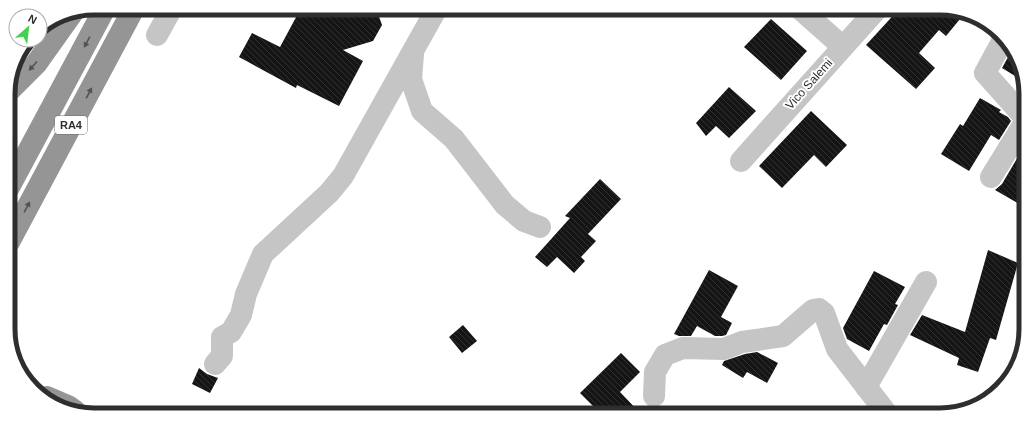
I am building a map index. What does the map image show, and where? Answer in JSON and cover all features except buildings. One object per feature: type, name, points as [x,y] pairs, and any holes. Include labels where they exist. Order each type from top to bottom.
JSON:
[{"type":"highway","name":"RA4","points":[[15,176],[101,15]]},
{"type":"highway","name":"RA4","points":[[15,229],[130,15]]},
{"type":"highway","points":[[16,84],[36,64],[67,20]]},
{"type":"street","points":[[157,35],[168,15]]},
{"type":"street","points":[[215,364],[222,356],[222,337],[231,332],[241,315],[246,294],[263,254],[329,193],[343,176],[433,15]]},
{"type":"street","points":[[807,15],[843,47]]},
{"type":"street","name":"Vico Salemi","points":[[741,161],[872,15]]},
{"type":"street","points":[[1001,44],[985,73],[1019,111]]},
{"type":"street","points":[[413,51],[411,79],[422,110],[454,140],[505,205],[524,221],[540,227]]},
{"type":"street","points":[[991,177],[1019,132]]},
{"type":"street","points":[[866,387],[926,282]]},
{"type":"street","points":[[654,396],[655,372],[665,355],[683,348],[724,349],[742,342],[783,336],[813,310],[819,309],[824,313],[837,349],[882,408]]}]
